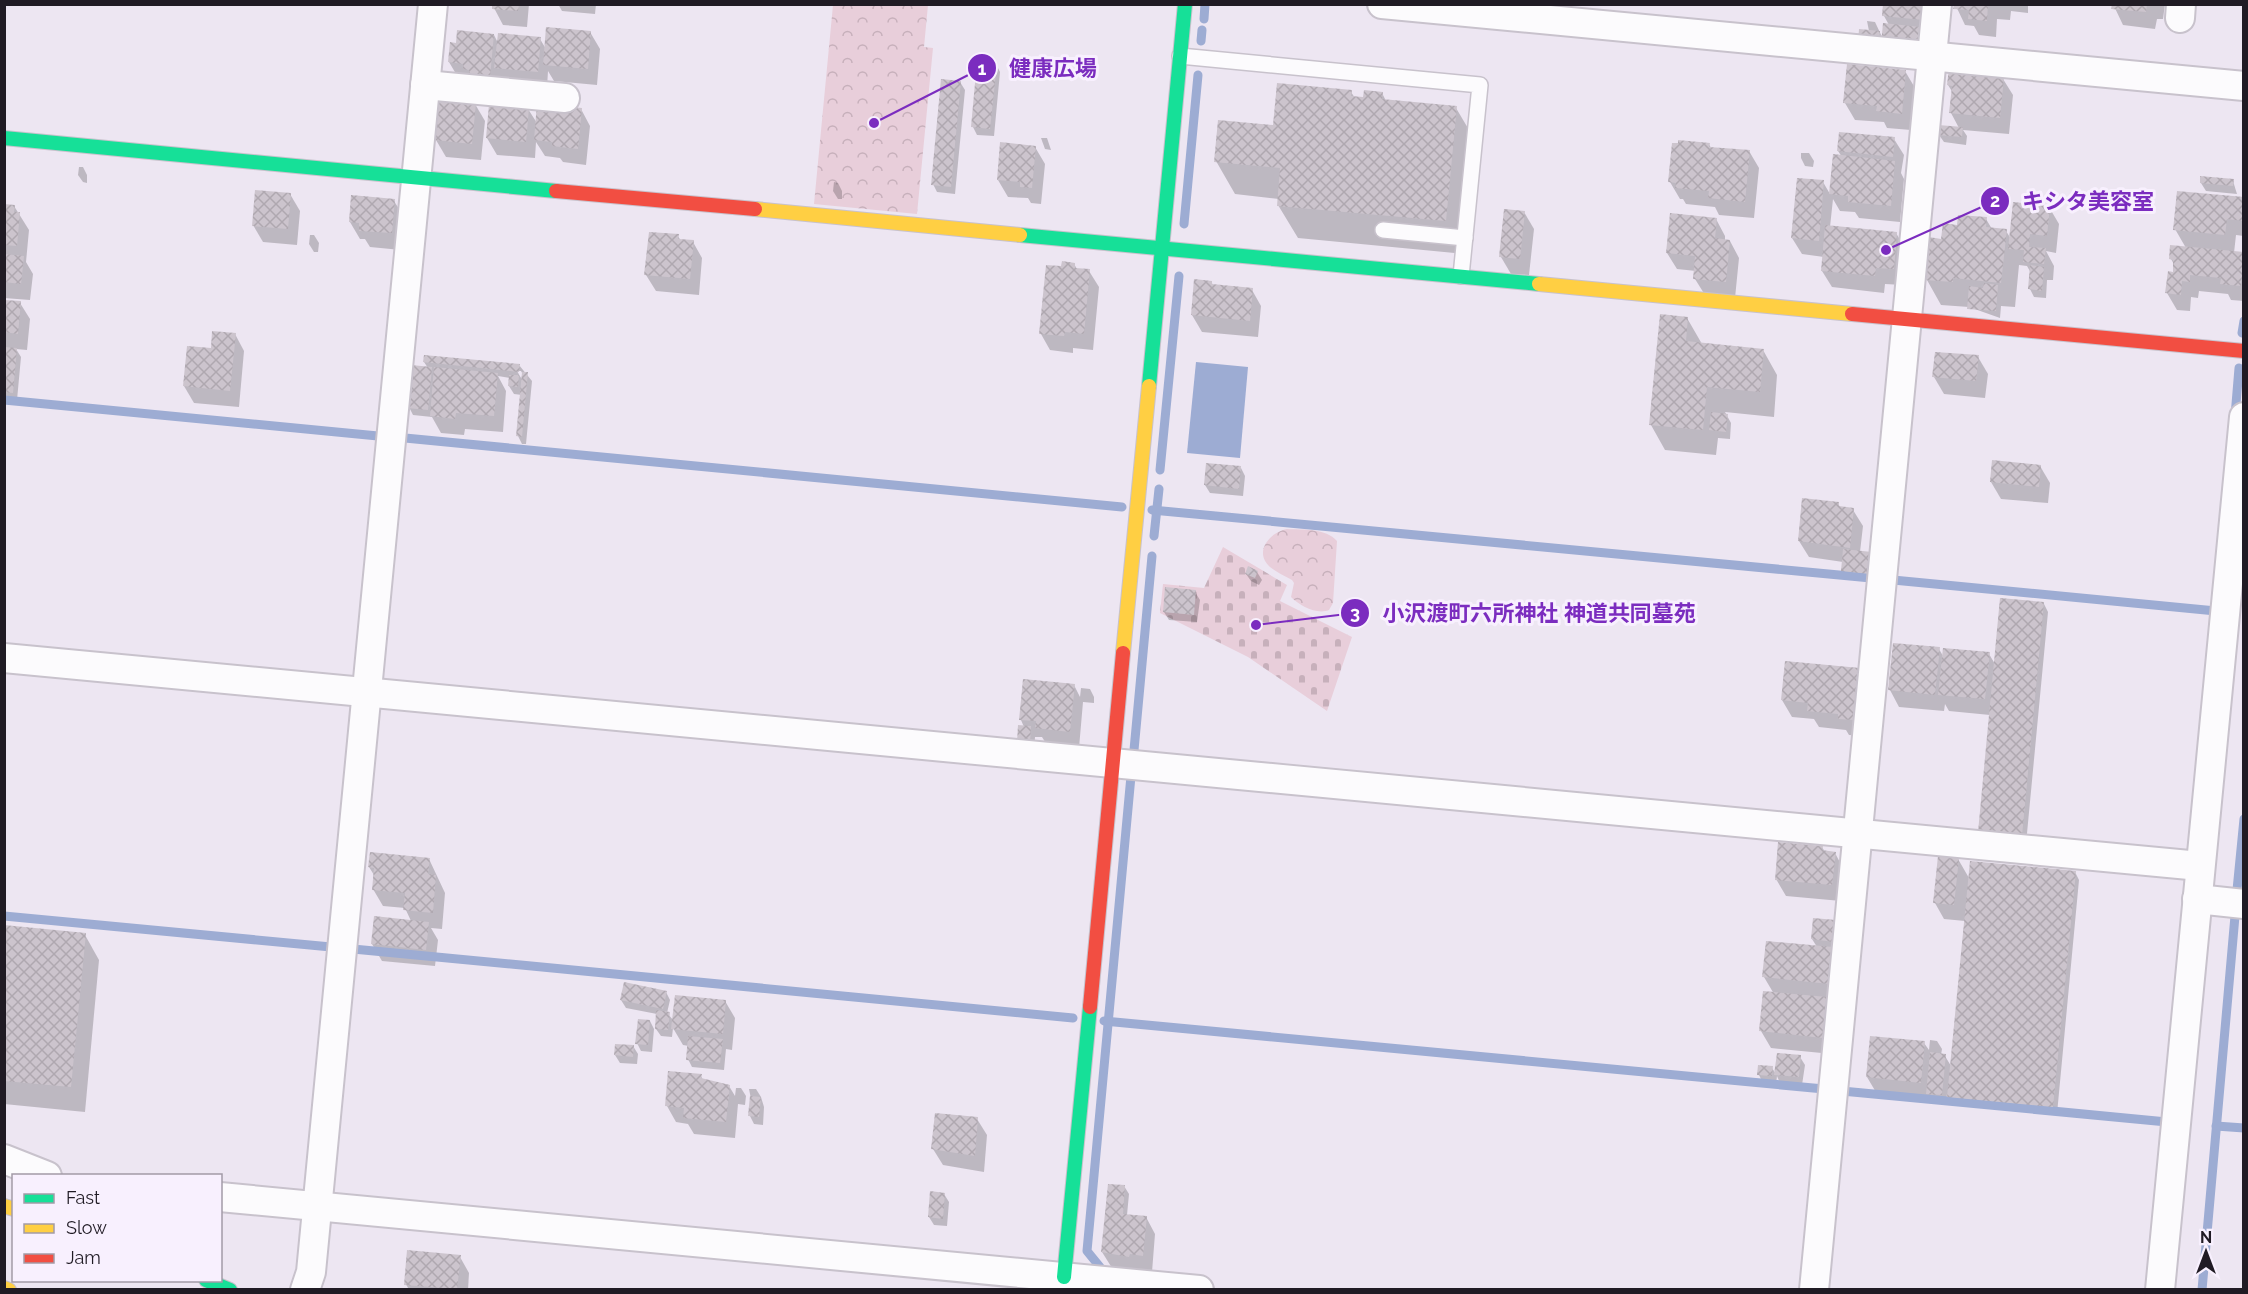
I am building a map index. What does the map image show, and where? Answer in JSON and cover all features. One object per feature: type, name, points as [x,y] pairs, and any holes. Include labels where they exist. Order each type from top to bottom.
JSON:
[{"type":"main road","points":[[1062,1286],[1185,4]]},
{"type":"main road","points":[[4,138],[2244,351]]},
{"type":"main road","points":[[209,1282],[230,1290]]},
{"type":"main road","points":[[4,1288],[9,1290]]},
{"type":"street","points":[[305,1290],[311,1272],[318,1206],[433,4]]},
{"type":"street","points":[[1382,4],[2244,86]]},
{"type":"street","points":[[1814,1290],[1937,4]]},
{"type":"street","points":[[425,85],[565,98]]},
{"type":"street","points":[[2160,1290],[2244,417]]},
{"type":"street","points":[[4,658],[2200,866]]},
{"type":"street","points":[[2197,899],[2244,904]]},
{"type":"street","points":[[4,1159],[42,1174]]},
{"type":"street","points":[[222,1197],[1062,1286],[1199,1290]]},
{"type":"lane","points":[[1180,56],[1480,85],[1461,276]]},
{"type":"lane","points":[[1383,230],[1465,238]]},
{"type":"green space","points":[[833,5],[928,5],[924,47],[933,48],[917,214],[814,204]]},
{"type":"green space","points":[[1287,529],[1321,532],[1337,541],[1333,603],[1329,610],[1314,610],[1291,597],[1294,583],[1292,580],[1272,569],[1265,561],[1263,549],[1270,538]]},
{"type":"green space","points":[[1223,547],[1287,585],[1280,601],[1352,637],[1327,711],[1248,657],[1160,613],[1163,584],[1204,588]]},
{"type":"water","points":[[1196,362],[1248,367],[1240,458],[1187,453]]},
{"type":"building","points":[[492,4],[519,4],[518,11],[492,9]]},
{"type":"building","points":[[1883,4],[1925,4],[1924,20],[1882,16]]},
{"type":"building","points":[[1954,4],[1988,4],[1987,21],[1968,19],[1969,10],[1953,9]]},
{"type":"building","points":[[2112,4],[2147,4],[2146,12],[2111,9]]},
{"type":"building","points":[[1883,23],[1920,27],[1918,49],[1881,45]]},
{"type":"building","points":[[546,27],[591,31],[588,69],[543,65]]},
{"type":"building","points":[[1859,29],[1880,31],[1878,45],[1858,43]]},
{"type":"building","points":[[457,30],[494,34],[490,77],[469,75],[469,70],[463,69],[463,64],[448,62],[450,42],[456,43]]},
{"type":"building","points":[[498,33],[541,37],[538,72],[494,68]]},
{"type":"building","points":[[977,61],[997,63],[990,129],[971,127]]},
{"type":"building","points":[[1847,64],[1906,70],[1902,114],[1876,111],[1877,106],[1843,103]]},
{"type":"building","points":[[1949,68],[2004,77],[2000,118],[1949,113],[1952,86],[1947,85]]},
{"type":"building","points":[[941,79],[961,81],[951,187],[931,185]]},
{"type":"building","points":[[1277,83],[1352,90],[1351,96],[1363,97],[1364,90],[1383,92],[1382,99],[1457,106],[1446,221],[1277,206],[1280,168],[1214,162],[1218,120],[1273,125]]},
{"type":"building","points":[[438,99],[476,103],[472,144],[435,140]]},
{"type":"building","points":[[537,103],[582,108],[578,149],[552,146],[552,142],[534,140]]},
{"type":"building","points":[[489,104],[529,108],[526,142],[486,138]]},
{"type":"building","points":[[1938,125],[1963,127],[1962,137],[1938,135]]},
{"type":"building","points":[[1839,132],[1895,137],[1893,157],[1837,151]]},
{"type":"building","points":[[1678,140],[1710,143],[1709,147],[1750,150],[1745,202],[1708,198],[1709,191],[1675,188],[1676,183],[1668,182],[1672,143],[1678,143]]},
{"type":"building","points":[[1000,142],[1036,146],[1032,188],[1020,187],[1020,182],[997,180]]},
{"type":"building","points":[[1833,154],[1895,161],[1891,206],[1848,202],[1848,196],[1829,194]]},
{"type":"building","points":[[2200,176],[2234,179],[2233,186],[2200,183]]},
{"type":"building","points":[[1797,178],[1824,180],[1819,241],[1791,238]]},
{"type":"building","points":[[255,190],[291,193],[288,229],[252,226]]},
{"type":"building","points":[[2177,191],[2244,197],[2244,221],[2227,219],[2225,235],[2173,230]]},
{"type":"building","points":[[351,195],[395,199],[392,233],[359,231],[359,223],[349,222]]},
{"type":"building","points":[[2013,202],[2050,206],[2047,236],[2030,234],[2029,247],[2046,248],[2044,264],[2023,262],[2024,250],[2008,249]]},
{"type":"building","points":[[4,204],[15,205],[14,212],[20,212],[17,246],[4,245]]},
{"type":"building","points":[[1504,209],[1525,211],[1520,259],[1499,257]]},
{"type":"building","points":[[1670,213],[1717,218],[1715,238],[1730,240],[1726,282],[1693,279],[1695,256],[1666,253]]},
{"type":"building","points":[[1958,215],[1987,217],[1986,227],[2007,229],[2001,283],[1953,278],[1953,282],[1925,280],[1929,237],[1941,239],[1943,223],[1957,225]]},
{"type":"building","points":[[1825,225],[1897,232],[1894,269],[1876,268],[1875,276],[1821,271]]},
{"type":"building","points":[[649,232],[679,234],[678,239],[694,240],[690,279],[644,275]]},
{"type":"building","points":[[2170,245],[2244,252],[2241,286],[2220,284],[2221,278],[2190,275],[2190,282],[2182,281],[2181,295],[2165,293],[2168,271],[2173,272],[2173,260],[2169,259]]},
{"type":"building","points":[[4,254],[24,256],[21,284],[4,282]]},
{"type":"building","points":[[1062,261],[1075,263],[1075,268],[1090,269],[1084,334],[1065,332],[1064,336],[1039,334],[1046,265],[1061,266]]},
{"type":"building","points":[[2030,265],[2044,267],[2042,291],[2028,289]]},
{"type":"building","points":[[1194,279],[1212,281],[1212,284],[1253,288],[1250,321],[1191,315]]},
{"type":"building","points":[[1984,283],[1998,285],[1996,311],[1967,309],[1969,286],[1983,288]]},
{"type":"building","points":[[4,300],[21,301],[18,334],[4,332]]},
{"type":"building","points":[[1660,314],[1688,317],[1686,341],[1764,349],[1760,392],[1707,387],[1703,430],[1649,425]]},
{"type":"building","points":[[212,331],[236,333],[230,391],[183,386],[187,346],[211,348]]},
{"type":"building","points":[[4,347],[17,348],[13,393],[4,392]]},
{"type":"building","points":[[1935,352],[1979,355],[1976,381],[1932,377]]},
{"type":"building","points":[[424,355],[520,364],[519,372],[423,362]]},
{"type":"building","points":[[411,365],[432,367],[428,410],[407,408]]},
{"type":"building","points":[[434,367],[498,373],[494,416],[456,413],[455,419],[430,416]]},
{"type":"building","points":[[522,372],[528,372],[522,437],[516,436]]},
{"type":"building","points":[[509,375],[519,375],[518,387],[508,386]]},
{"type":"building","points":[[1711,412],[1728,414],[1726,432],[1709,430]]},
{"type":"building","points":[[1992,460],[2041,465],[2039,487],[1990,482]]},
{"type":"building","points":[[1206,463],[1241,466],[1239,489],[1204,485]]},
{"type":"building","points":[[1802,498],[1839,502],[1839,506],[1854,508],[1850,548],[1798,541]]},
{"type":"building","points":[[1843,549],[1872,552],[1870,574],[1841,571]]},
{"type":"building","points":[[1248,566],[1258,571],[1255,578],[1245,574]]},
{"type":"building","points":[[1165,587],[1196,590],[1194,615],[1163,612]]},
{"type":"building","points":[[2000,598],[2044,602],[2022,836],[1978,832]]},
{"type":"building","points":[[1893,643],[1940,647],[1935,695],[1888,690]]},
{"type":"building","points":[[1943,648],[1990,652],[1985,699],[1938,695]]},
{"type":"building","points":[[1785,661],[1860,668],[1855,720],[1838,719],[1838,714],[1807,711],[1808,703],[1781,700]]},
{"type":"building","points":[[1023,679],[1075,684],[1070,732],[1035,728],[1036,721],[1019,720]]},
{"type":"building","points":[[1018,725],[1031,726],[1030,743],[1017,742]]},
{"type":"building","points":[[1778,842],[1823,846],[1822,850],[1836,852],[1832,885],[1775,880]]},
{"type":"building","points":[[370,852],[430,858],[428,874],[436,875],[433,913],[403,910],[405,893],[372,890],[374,868],[368,867]]},
{"type":"building","points":[[1938,856],[1959,858],[1954,905],[1933,903]]},
{"type":"building","points":[[1970,861],[2076,871],[2053,1107],[1947,1097]]},
{"type":"building","points":[[374,916],[429,922],[426,950],[371,944]]},
{"type":"building","points":[[1813,918],[1836,920],[1834,942],[1811,939]]},
{"type":"building","points":[[4,925],[86,933],[71,1087],[4,1081]]},
{"type":"building","points":[[1766,941],[1833,947],[1830,984],[1762,977]]},
{"type":"building","points":[[624,982],[667,991],[663,1009],[620,1000]]},
{"type":"building","points":[[1763,991],[1827,997],[1823,1038],[1759,1031]]},
{"type":"building","points":[[675,995],[726,1000],[723,1034],[671,1029]]},
{"type":"building","points":[[656,1010],[670,1012],[668,1030],[655,1029]]},
{"type":"building","points":[[638,1019],[650,1020],[648,1045],[635,1044]]},
{"type":"building","points":[[688,1036],[723,1039],[720,1063],[686,1060]]},
{"type":"building","points":[[1870,1036],[1925,1041],[1921,1083],[1866,1077]]},
{"type":"building","points":[[615,1044],[634,1045],[633,1057],[614,1055]]},
{"type":"building","points":[[1930,1052],[1946,1054],[1942,1095],[1926,1094]]},
{"type":"building","points":[[1777,1053],[1801,1055],[1799,1077],[1774,1075]]},
{"type":"building","points":[[1758,1065],[1773,1066],[1772,1076],[1757,1075]]},
{"type":"building","points":[[668,1071],[702,1074],[701,1078],[730,1085],[726,1122],[683,1118],[684,1108],[665,1106]]},
{"type":"building","points":[[750,1096],[761,1097],[759,1117],[748,1116]]},
{"type":"building","points":[[935,1113],[978,1117],[975,1156],[931,1149]]},
{"type":"building","points":[[1108,1184],[1125,1185],[1123,1214],[1147,1216],[1143,1256],[1130,1254],[1129,1257],[1101,1252]]},
{"type":"building","points":[[930,1191],[945,1193],[943,1219],[928,1217]]},
{"type":"building","points":[[407,1250],[461,1255],[457,1289],[404,1285]]},
{"type":"waterway","points":[[1204,19],[1205,4]]},
{"type":"waterway","points":[[1201,41],[1202,30]]},
{"type":"waterway","points":[[1184,224],[1198,75]]},
{"type":"waterway","points":[[1160,470],[1179,276]]},
{"type":"waterway","points":[[2242,333],[2244,321]]},
{"type":"waterway","points":[[2235,416],[2239,368]]},
{"type":"waterway","points":[[4,400],[378,436]]},
{"type":"waterway","points":[[405,438],[1122,507]]},
{"type":"waterway","points":[[1154,536],[1159,489]]},
{"type":"waterway","points":[[1152,510],[1871,578]]},
{"type":"waterway","points":[[1134,750],[1152,556]]},
{"type":"waterway","points":[[1893,580],[2216,611]]},
{"type":"waterway","points":[[1100,1267],[1087,1251],[1131,776]]},
{"type":"waterway","points":[[2237,890],[2244,819]]},
{"type":"waterway","points":[[4,916],[331,947]]},
{"type":"waterway","points":[[2202,1290],[2235,916]]},
{"type":"waterway","points":[[353,949],[1073,1018]]},
{"type":"waterway","points":[[1104,1021],[1824,1089]]},
{"type":"waterway","points":[[1842,1091],[2167,1122]]},
{"type":"waterway","points":[[2216,1126],[2244,1128]]},
{"type":"traffic: fast","points":[[1149,386],[1185,4]]},
{"type":"traffic: fast","points":[[4,138],[556,191]]},
{"type":"traffic: fast","points":[[1020,235],[1539,284]]},
{"type":"traffic: fast","points":[[1064,1277],[1090,1007]]},
{"type":"traffic: fast","points":[[211,1282],[230,1290]]},
{"type":"traffic: slow","points":[[755,209],[1020,235]]},
{"type":"traffic: slow","points":[[1539,284],[1852,314]]},
{"type":"traffic: slow","points":[[1123,653],[1149,386]]},
{"type":"traffic: slow","points":[[4,1206],[12,1208]]},
{"type":"traffic: slow","points":[[4,1288],[9,1290]]},
{"type":"traffic: jam","points":[[556,191],[755,209]]},
{"type":"traffic: jam","points":[[1852,314],[2244,351]]},
{"type":"traffic: jam","points":[[1090,1007],[1123,653]]},
{"type":"place","name":"健康広場","points":[[874,123]]},
{"type":"place","name":"キシタ美容室","points":[[1886,250]]},
{"type":"place","name":"小沢渡町六所神社 神道共同墓苑","points":[[1256,625]]}]
